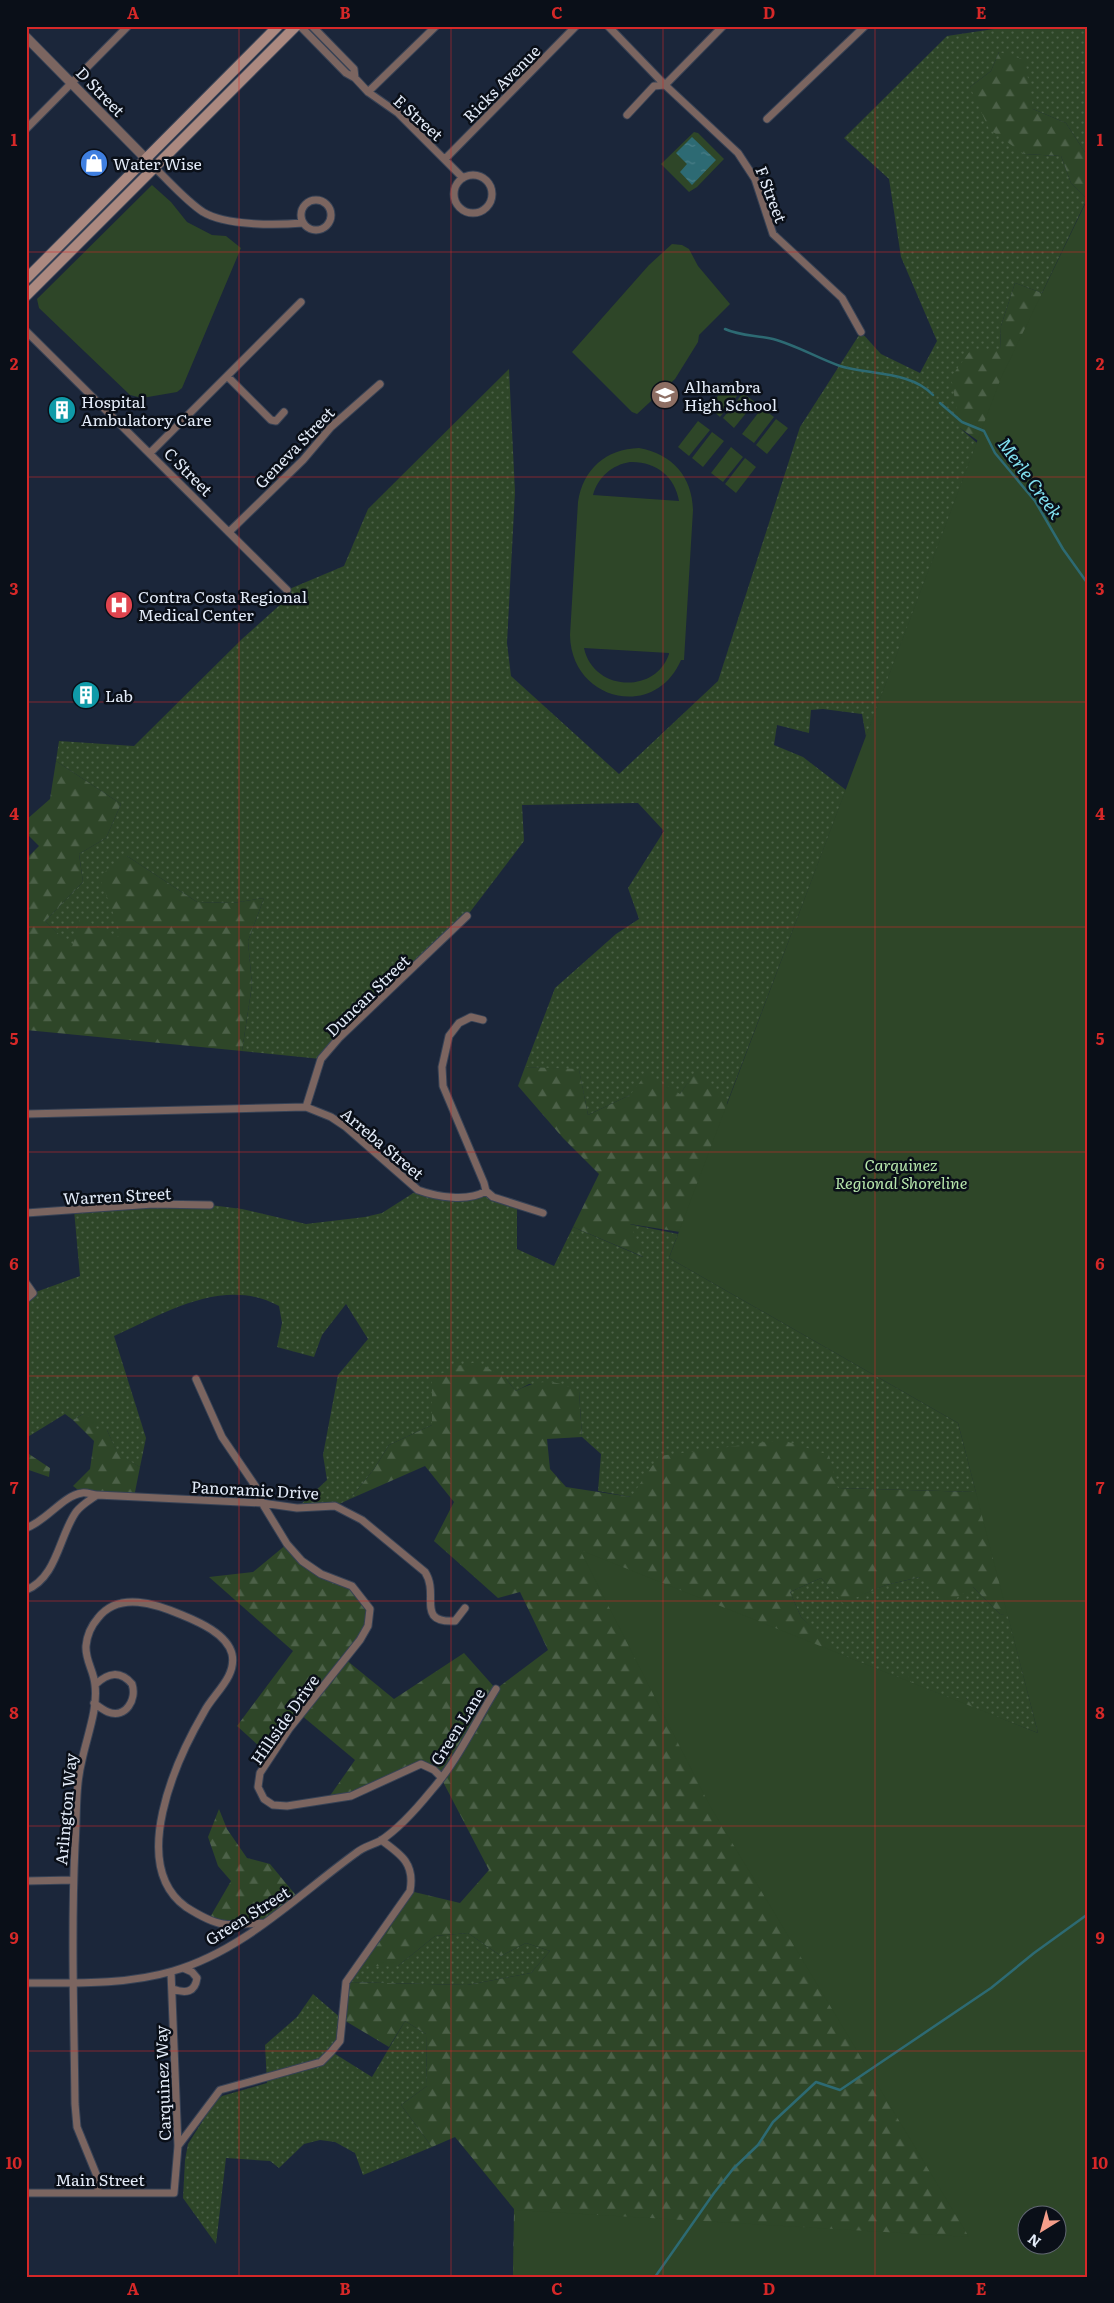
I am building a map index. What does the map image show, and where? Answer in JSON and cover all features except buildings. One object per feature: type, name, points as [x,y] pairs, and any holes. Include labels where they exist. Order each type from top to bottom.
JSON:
[{"type":"main road","points":[[26,279],[278,26]]},
{"type":"main road","points":[[26,296],[298,26]]},
{"type":"street","points":[[26,129],[128,26]]},
{"type":"street","name":"E Street","points":[[298,26],[346,73],[355,78],[368,92],[398,114],[463,178]]},
{"type":"street","name":"E Street","points":[[312,26],[354,69],[355,78]]},
{"type":"street","points":[[368,92],[436,26]]},
{"type":"street","name":"Ricks Avenue","points":[[444,159],[576,26]]},
{"type":"street","name":"F Street","points":[[608,26],[665,85],[738,153],[755,179],[773,234],[842,298],[861,332]]},
{"type":"street","points":[[627,115],[654,86],[665,85],[723,26]]},
{"type":"street","points":[[767,119],[865,26]]},
{"type":"street","name":"D Street","points":[[26,37],[154,167]]},
{"type":"street","points":[[318,44],[324,38]]},
{"type":"street","points":[[154,167],[204,213],[216,218],[239,222],[287,224],[302,222],[310,229],[320,230],[328,224],[331,214],[330,209],[323,201],[308,201],[302,208],[302,222]]},
{"type":"street","points":[[477,175],[489,184],[492,195],[485,208],[477,212],[468,212],[457,202],[456,187],[463,178],[477,175]]},
{"type":"street","points":[[151,452],[301,302]]},
{"type":"street","name":"C Street","points":[[26,331],[151,452],[287,590]]},
{"type":"street","points":[[227,376],[271,420],[276,421],[284,412]]},
{"type":"street","name":"Geneva Street","points":[[230,532],[303,460],[330,427],[380,384]]},
{"type":"street","name":"Duncan Street","points":[[306,1106],[321,1059],[339,1038],[467,916]]},
{"type":"street","points":[[483,1020],[471,1017],[459,1023],[449,1036],[442,1067],[443,1086],[486,1191],[493,1197],[543,1213]]},
{"type":"street","name":"Arreba Street","points":[[26,1114],[306,1106],[330,1116],[418,1190],[431,1195],[461,1197],[478,1196],[486,1191]]},
{"type":"street","name":"Warren Street","points":[[26,1213],[153,1204],[210,1205]]},
{"type":"street","points":[[26,1284],[34,1293],[26,1299]]},
{"type":"street","name":"Hillside Drive","points":[[196,1380],[222,1437],[256,1486],[262,1504],[287,1544],[302,1561],[321,1574],[352,1586],[370,1609],[368,1626],[360,1640],[289,1729],[260,1773],[258,1787],[264,1799],[272,1805],[287,1806],[351,1796],[421,1764],[434,1770],[441,1778]]},
{"type":"street","name":"Panoramic Drive","points":[[26,1528],[39,1524],[66,1501],[82,1493],[262,1504],[297,1508],[335,1506],[362,1520],[425,1572],[430,1580],[431,1612],[434,1618],[441,1622],[454,1621],[465,1608]]},
{"type":"street","points":[[26,1590],[43,1578],[53,1563],[76,1512],[97,1495]]},
{"type":"street","points":[[273,1520],[275,1511],[280,1506]]},
{"type":"street","name":"Arlington Way","points":[[98,2192],[97,2176],[77,2127],[74,2104],[73,1880],[79,1770],[94,1703],[96,1684],[86,1652],[87,1638],[100,1615],[117,1604],[134,1602],[162,1608],[198,1622],[227,1643],[233,1656],[232,1670],[204,1710],[173,1778],[162,1822],[159,1861],[165,1883],[178,1901],[197,1914],[222,1924],[264,1923]]},
{"type":"street","points":[[94,1703],[108,1712],[114,1713],[127,1709],[134,1697],[132,1684],[122,1675],[108,1674],[96,1684]]},
{"type":"street","name":"Green Lane","points":[[441,1778],[496,1689]]},
{"type":"street","name":"Green Street","points":[[26,1983],[115,1981],[171,1972],[183,1968],[240,1939],[291,1906],[358,1851],[381,1840],[409,1814],[441,1778]]},
{"type":"street","points":[[178,2146],[220,2090],[321,2062],[340,2041],[346,1982],[410,1891],[413,1878],[409,1864],[381,1840]]},
{"type":"street","points":[[26,1881],[73,1880]]},
{"type":"street","points":[[173,1989],[186,1992],[193,1990],[196,1984],[197,1978],[192,1972],[183,1968]]},
{"type":"street","name":"Carquinez Way","points":[[171,1972],[178,2146],[174,2193]]},
{"type":"street","name":"Main Street","points":[[26,2193],[174,2193]]},
{"type":"green space","points":[[1014,26],[1088,26],[1088,157],[1066,123],[1033,109],[999,52],[991,71],[970,87],[1024,154],[1061,156],[1071,183],[1087,199],[1042,293],[1015,283],[1001,326],[1000,349],[960,428],[977,443],[866,737],[862,714],[823,709],[811,710],[809,733],[777,725],[774,745],[803,757],[846,790],[726,1106],[695,1073],[680,1094],[630,1095],[588,1115],[579,1070],[525,1067],[555,988],[616,934],[639,919],[628,888],[664,831],[638,803],[522,805],[524,841],[467,916],[321,1059],[242,1051],[252,985],[248,941],[264,898],[233,903],[197,902],[127,856],[124,939],[72,948],[45,921],[83,882],[79,854],[106,838],[121,804],[56,761],[59,741],[134,746],[242,639],[282,603],[287,590],[344,566],[368,509],[509,369],[515,492],[507,643],[511,676],[619,774],[718,681],[800,427],[861,332],[881,354],[920,373],[937,341],[901,257],[889,179],[844,138],[947,36]]},
{"type":"green space","points":[[999,52],[1025,60],[1033,109],[1066,123],[1088,157],[1088,200],[1071,183],[1061,156],[1024,154],[989,129],[970,87],[991,71]]},
{"type":"green space","points":[[694,132],[698,133],[724,159],[697,187],[689,192],[661,164]]},
{"type":"green space","points":[[152,185],[171,202],[187,222],[212,235],[226,236],[241,248],[182,388],[177,392],[142,398],[130,395],[39,308],[37,299]]},
{"type":"green space","name":"Carquinez Regional Shoreline","points":[[1088,198],[1088,2277],[513,2277],[515,2210],[969,2237],[710,1806],[580,1550],[1038,1733],[958,1423],[669,1258],[1001,378]]},
{"type":"green space","points":[[672,244],[682,245],[689,249],[698,266],[730,304],[699,335],[698,342],[675,379],[637,414],[632,412],[572,352],[649,265]]},
{"type":"green space","points":[[1015,283],[1042,293],[1065,317],[998,455],[960,428],[951,377],[970,351],[1000,349],[1001,326]]},
{"type":"green space","points":[[729,382],[741,391],[720,417],[709,407]]},
{"type":"green space","points":[[743,393],[755,402],[734,428],[723,418]]},
{"type":"green space","points":[[762,408],[774,417],[754,443],[742,434]]},
{"type":"green space","points":[[776,419],[788,428],[767,454],[756,445]]},
{"type":"green space","points":[[698,421],[710,430],[689,456],[678,447]]},
{"type":"green space","points":[[712,432],[724,441],[703,467],[692,458]]},
{"type":"green space","points":[[731,447],[743,457],[723,482],[711,473]]},
{"type":"green space","points":[[639,448],[651,451],[661,455],[678,468],[689,487],[693,510],[684,660],[681,660],[669,679],[653,691],[635,696],[616,695],[599,688],[584,675],[574,658],[570,635],[578,502],[581,490],[585,480],[598,463],[616,452]],"holes":[[[630,462],[648,464],[662,472],[673,484],[679,501],[593,495],[602,477],[617,466]],[[584,648],[669,653],[669,654],[662,667],[651,676],[638,681],[625,682],[611,680],[599,673],[590,662]]]},
{"type":"green space","points":[[745,458],[756,467],[736,493],[725,484]]},
{"type":"green space","points":[[56,761],[121,804],[106,838],[79,854],[83,882],[45,921],[72,947],[80,918],[123,939],[99,876],[127,856],[197,902],[233,903],[264,898],[248,941],[252,985],[242,1051],[26,1030],[26,859],[39,846],[26,833],[26,820],[50,799]]},
{"type":"green space","points":[[525,1067],[579,1069],[588,1115],[630,1095],[647,1073],[680,1094],[695,1072],[744,1122],[705,1236],[630,1224],[644,1257],[573,1227],[599,1174],[563,1138],[518,1086]]},
{"type":"green space","points":[[418,1190],[461,1197],[486,1191],[517,1204],[517,1249],[554,1266],[573,1227],[643,1257],[629,1224],[678,1234],[669,1258],[958,1423],[976,1492],[838,1488],[631,1497],[598,1491],[601,1454],[582,1437],[579,1391],[529,1384],[516,1391],[506,1379],[432,1425],[389,1445],[374,1469],[350,1499],[335,1506],[297,1508],[327,1480],[323,1455],[338,1375],[368,1339],[346,1304],[322,1335],[314,1357],[277,1347],[282,1323],[279,1306],[258,1298],[237,1295],[216,1296],[174,1308],[114,1336],[146,1438],[140,1467],[118,1455],[107,1430],[95,1430],[83,1414],[73,1420],[65,1414],[26,1438],[26,1299],[33,1293],[80,1276],[74,1210],[104,1207],[210,1205],[242,1209],[306,1224],[365,1217],[382,1213]]},
{"type":"green space","points":[[478,1362],[506,1379],[516,1391],[540,1382],[548,1382],[579,1391],[582,1437],[547,1439],[550,1469],[566,1487],[631,1497],[659,1456],[782,1440],[829,1455],[838,1488],[976,1492],[1029,1621],[1000,1614],[973,1587],[946,1605],[920,1577],[886,1585],[843,1603],[821,1578],[790,1592],[801,1617],[878,1693],[906,1672],[920,1698],[966,1698],[1019,1749],[1055,2206],[1016,2206],[1016,2237],[513,2277],[514,2209],[455,2137],[432,2147],[401,2105],[427,2086],[426,2034],[405,2021],[389,2047],[342,2019],[346,1982],[467,1985],[531,1973],[550,1951],[526,1943],[501,1956],[468,1933],[435,1936],[398,1966],[358,1966],[410,1891],[460,1903],[489,1870],[441,1778],[421,1764],[368,1790],[327,1800],[355,1760],[301,1715],[271,1757],[237,1726],[293,1651],[209,1577],[253,1572],[287,1544],[302,1561],[352,1586],[370,1609],[368,1626],[345,1659],[394,1699],[464,1653],[496,1689],[548,1650],[520,1592],[498,1598],[434,1541],[454,1502],[425,1466],[350,1499],[374,1469],[389,1445],[432,1425],[432,1379],[456,1366]]},
{"type":"green space","points":[[83,1414],[94,1419],[95,1429],[107,1430],[118,1454],[140,1467],[134,1497],[82,1493],[73,1486],[90,1469],[94,1441],[73,1420]]},
{"type":"green space","points":[[26,1438],[29,1454],[50,1468],[49,1477],[26,1469]]},
{"type":"green space","points":[[920,1577],[973,1587],[1000,1614],[1008,1615],[1038,1733],[976,1709],[966,1698],[949,1698],[834,1652],[801,1617],[790,1592],[821,1578],[843,1602],[886,1585]]},
{"type":"green space","points":[[219,1809],[227,1829],[247,1858],[270,1864],[299,1899],[264,1923],[222,1924],[209,1919],[231,1881],[218,1866],[208,1837]]},
{"type":"green space","points":[[468,1933],[501,1956],[526,1943],[550,1951],[531,1973],[467,1985],[346,1982],[358,1966],[398,1966],[435,1936]]},
{"type":"green space","points":[[313,1994],[342,2019],[340,2041],[332,2052],[372,2077],[405,2021],[426,2034],[427,2086],[401,2105],[432,2147],[363,2175],[355,2153],[335,2142],[320,2140],[304,2144],[279,2168],[270,2161],[226,2158],[216,2244],[183,2198],[185,2160],[188,2144],[214,2103],[222,2096],[267,2083],[265,2045],[297,2017]]},
{"type":"water","points":[[692,137],[716,160],[692,185],[680,172],[687,164],[676,153]]},
{"type":"waterway","name":"Merle Creek","points":[[725,329],[782,342],[840,366],[902,378],[924,387],[933,395]]},
{"type":"waterway","name":"Merle Creek","points":[[940,403],[962,422],[984,431],[995,453],[1035,501],[1063,549],[1088,584]]},
{"type":"waterway","points":[[655,2277],[733,2169],[758,2145],[773,2122],[816,2082],[840,2090],[991,1988],[1034,1953],[1088,1914]]},
{"type":"place","name":"Water Wise","points":[[94,163]]},
{"type":"place","name":"Alhambra High School","points":[[665,395]]},
{"type":"place","name":"Hospital Ambulatory Care","points":[[62,410]]},
{"type":"place","name":"Contra Costa Regional Medical Center","points":[[119,605]]},
{"type":"place","name":"Lab","points":[[86,695]]}]
